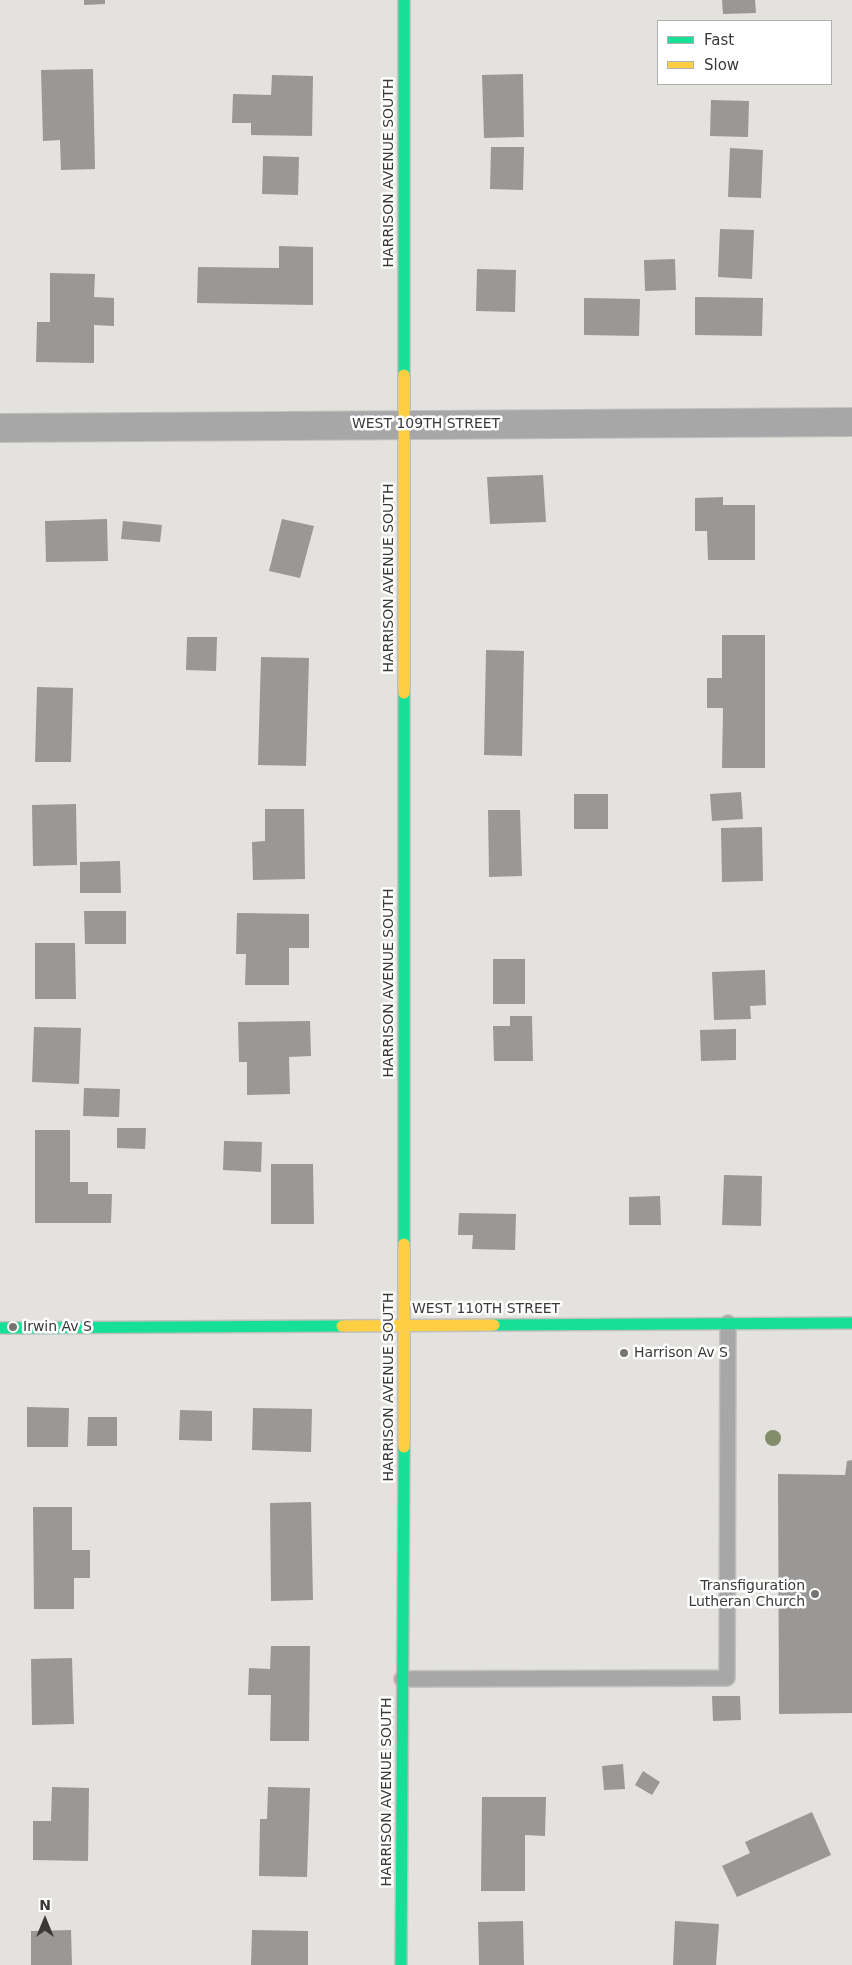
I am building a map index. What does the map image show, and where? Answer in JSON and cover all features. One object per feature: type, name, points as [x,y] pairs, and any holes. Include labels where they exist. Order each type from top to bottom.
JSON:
[{"type":"street","name":"HARRISON AVENUE SOUTH","points":[[401,1965],[404,1325],[404,0]]},
{"type":"street","name":"WEST 109TH STREET","points":[[0,428],[852,422]]},
{"type":"street","name":"WEST 110TH STREET","points":[[0,1328],[852,1323]]},
{"type":"lane","points":[[402,1679],[727,1678],[728,1323]]},
{"type":"building","points":[[84,0],[105,0],[105,4],[84,5]]},
{"type":"building","points":[[722,0],[755,0],[756,13],[723,14]]},
{"type":"building","points":[[93,69],[95,169],[61,170],[60,140],[43,141],[41,70]]},
{"type":"building","points":[[523,74],[524,137],[484,138],[482,75]]},
{"type":"building","points":[[272,75],[313,76],[312,136],[251,135],[251,123],[232,123],[233,94],[271,95]]},
{"type":"building","points":[[711,100],[749,101],[748,137],[710,136]]},
{"type":"building","points":[[491,147],[524,147],[523,190],[490,189]]},
{"type":"building","points":[[730,148],[763,150],[761,198],[728,197]]},
{"type":"building","points":[[263,156],[299,157],[298,195],[262,194]]},
{"type":"building","points":[[720,229],[754,230],[752,279],[718,277]]},
{"type":"building","points":[[279,246],[313,247],[313,305],[197,303],[198,267],[279,268]]},
{"type":"building","points":[[675,259],[676,290],[645,291],[644,260]]},
{"type":"building","points":[[477,269],[516,270],[515,312],[476,311]]},
{"type":"building","points":[[50,273],[95,274],[94,297],[114,298],[114,326],[94,325],[94,363],[36,362],[37,322],[50,322]]},
{"type":"building","points":[[695,297],[763,298],[762,336],[695,335]]},
{"type":"building","points":[[584,298],[640,299],[639,336],[584,335]]},
{"type":"building","points":[[543,475],[546,522],[490,524],[487,477]]},
{"type":"building","points":[[723,497],[723,505],[755,505],[755,560],[708,560],[707,531],[695,531],[695,498]]},
{"type":"building","points":[[107,519],[108,561],[46,562],[45,521]]},
{"type":"building","points":[[282,519],[314,526],[300,578],[269,571]]},
{"type":"building","points":[[123,521],[162,525],[160,542],[121,539]]},
{"type":"building","points":[[722,635],[765,635],[765,768],[722,768],[723,708],[707,708],[707,678],[722,678]]},
{"type":"building","points":[[187,637],[217,637],[216,671],[186,670]]},
{"type":"building","points":[[486,650],[524,651],[522,756],[484,755]]},
{"type":"building","points":[[261,657],[309,658],[306,766],[258,765]]},
{"type":"building","points":[[37,687],[73,688],[71,762],[35,762]]},
{"type":"building","points":[[741,792],[743,819],[712,821],[710,794]]},
{"type":"building","points":[[574,794],[608,794],[608,829],[574,829]]},
{"type":"building","points":[[76,804],[77,865],[33,866],[32,805]]},
{"type":"building","points":[[265,809],[304,809],[305,879],[253,880],[252,842],[265,841]]},
{"type":"building","points":[[488,810],[520,810],[522,876],[489,877]]},
{"type":"building","points":[[762,827],[763,881],[722,882],[721,828]]},
{"type":"building","points":[[120,861],[121,893],[80,893],[80,862]]},
{"type":"building","points":[[84,911],[126,911],[126,944],[85,944]]},
{"type":"building","points":[[237,913],[309,914],[309,948],[289,948],[289,985],[245,985],[246,954],[236,954]]},
{"type":"building","points":[[35,943],[75,943],[76,999],[35,999]]},
{"type":"building","points":[[493,959],[525,959],[525,1004],[493,1004]]},
{"type":"building","points":[[765,970],[766,1005],[750,1006],[751,1019],[714,1020],[712,972]]},
{"type":"building","points":[[510,1016],[532,1016],[533,1061],[494,1061],[493,1026],[510,1026]]},
{"type":"building","points":[[310,1021],[311,1056],[289,1057],[290,1094],[247,1095],[247,1062],[239,1062],[238,1022]]},
{"type":"building","points":[[34,1027],[81,1028],[79,1084],[32,1082]]},
{"type":"building","points":[[736,1029],[736,1060],[701,1061],[700,1030]]},
{"type":"building","points":[[84,1088],[120,1089],[119,1117],[83,1116]]},
{"type":"building","points":[[117,1128],[146,1128],[145,1149],[117,1148]]},
{"type":"building","points":[[35,1130],[70,1130],[70,1182],[88,1182],[88,1194],[112,1194],[111,1223],[35,1223]]},
{"type":"building","points":[[224,1141],[262,1142],[261,1172],[223,1170]]},
{"type":"building","points":[[271,1164],[313,1164],[314,1224],[271,1224]]},
{"type":"building","points":[[724,1175],[762,1176],[761,1226],[722,1225]]},
{"type":"building","points":[[660,1196],[661,1225],[629,1225],[629,1197]]},
{"type":"building","points":[[459,1213],[516,1214],[515,1250],[472,1249],[473,1235],[458,1235]]},
{"type":"building","points":[[27,1407],[69,1408],[68,1447],[27,1447]]},
{"type":"building","points":[[253,1408],[312,1409],[311,1452],[252,1450]]},
{"type":"building","points":[[180,1410],[212,1411],[212,1441],[179,1440]]},
{"type":"building","points":[[88,1417],[117,1417],[117,1446],[87,1446]]},
{"type":"building","name":"Transfiguration Lutheran Church","points":[[852,1460],[852,1713],[779,1714],[778,1474],[845,1475],[847,1461]]},
{"type":"building","points":[[311,1502],[313,1600],[271,1601],[270,1503]]},
{"type":"building","points":[[33,1507],[72,1507],[72,1550],[90,1550],[90,1578],[74,1578],[74,1609],[34,1609]]},
{"type":"building","points":[[271,1646],[310,1646],[309,1741],[270,1741],[271,1695],[248,1695],[249,1668],[270,1669]]},
{"type":"building","points":[[72,1658],[74,1724],[32,1725],[31,1659]]},
{"type":"building","points":[[712,1696],[740,1696],[741,1720],[713,1721]]},
{"type":"building","points":[[623,1764],[625,1789],[604,1790],[602,1766]]},
{"type":"building","points":[[643,1771],[660,1782],[652,1795],[635,1785]]},
{"type":"building","points":[[52,1787],[89,1788],[88,1861],[33,1860],[33,1821],[51,1821]]},
{"type":"building","points":[[268,1787],[310,1788],[307,1877],[259,1876],[260,1819],[267,1819]]},
{"type":"building","points":[[482,1797],[546,1797],[545,1836],[525,1835],[525,1891],[481,1891]]},
{"type":"building","points":[[812,1812],[831,1855],[737,1897],[722,1866],[750,1853],[745,1842]]},
{"type":"building","points":[[523,1921],[524,1965],[479,1965],[478,1922]]},
{"type":"building","points":[[675,1921],[719,1924],[716,1965],[673,1965]]},
{"type":"building","points":[[71,1930],[72,1965],[31,1965],[31,1931]]},
{"type":"building","points":[[252,1930],[308,1931],[308,1965],[251,1965]]},
{"type":"traffic: fast","points":[[404,0],[404,375]]},
{"type":"traffic: fast","points":[[404,693],[404,1244]]},
{"type":"traffic: fast","points":[[494,1325],[852,1323]]},
{"type":"traffic: fast","points":[[0,1328],[342,1326]]},
{"type":"traffic: fast","points":[[401,1965],[404,1447]]},
{"type":"traffic: slow","points":[[404,375],[404,693]]},
{"type":"traffic: slow","points":[[404,1244],[404,1447]]},
{"type":"traffic: slow","points":[[342,1326],[494,1325]]},
{"type":"place","name":"Irwin Av S","points":[[13,1327]]},
{"type":"place","name":"Harrison Av S","points":[[624,1353]]},
{"type":"place","name":"Transfiguration Lutheran Church","points":[[815,1594]]}]
